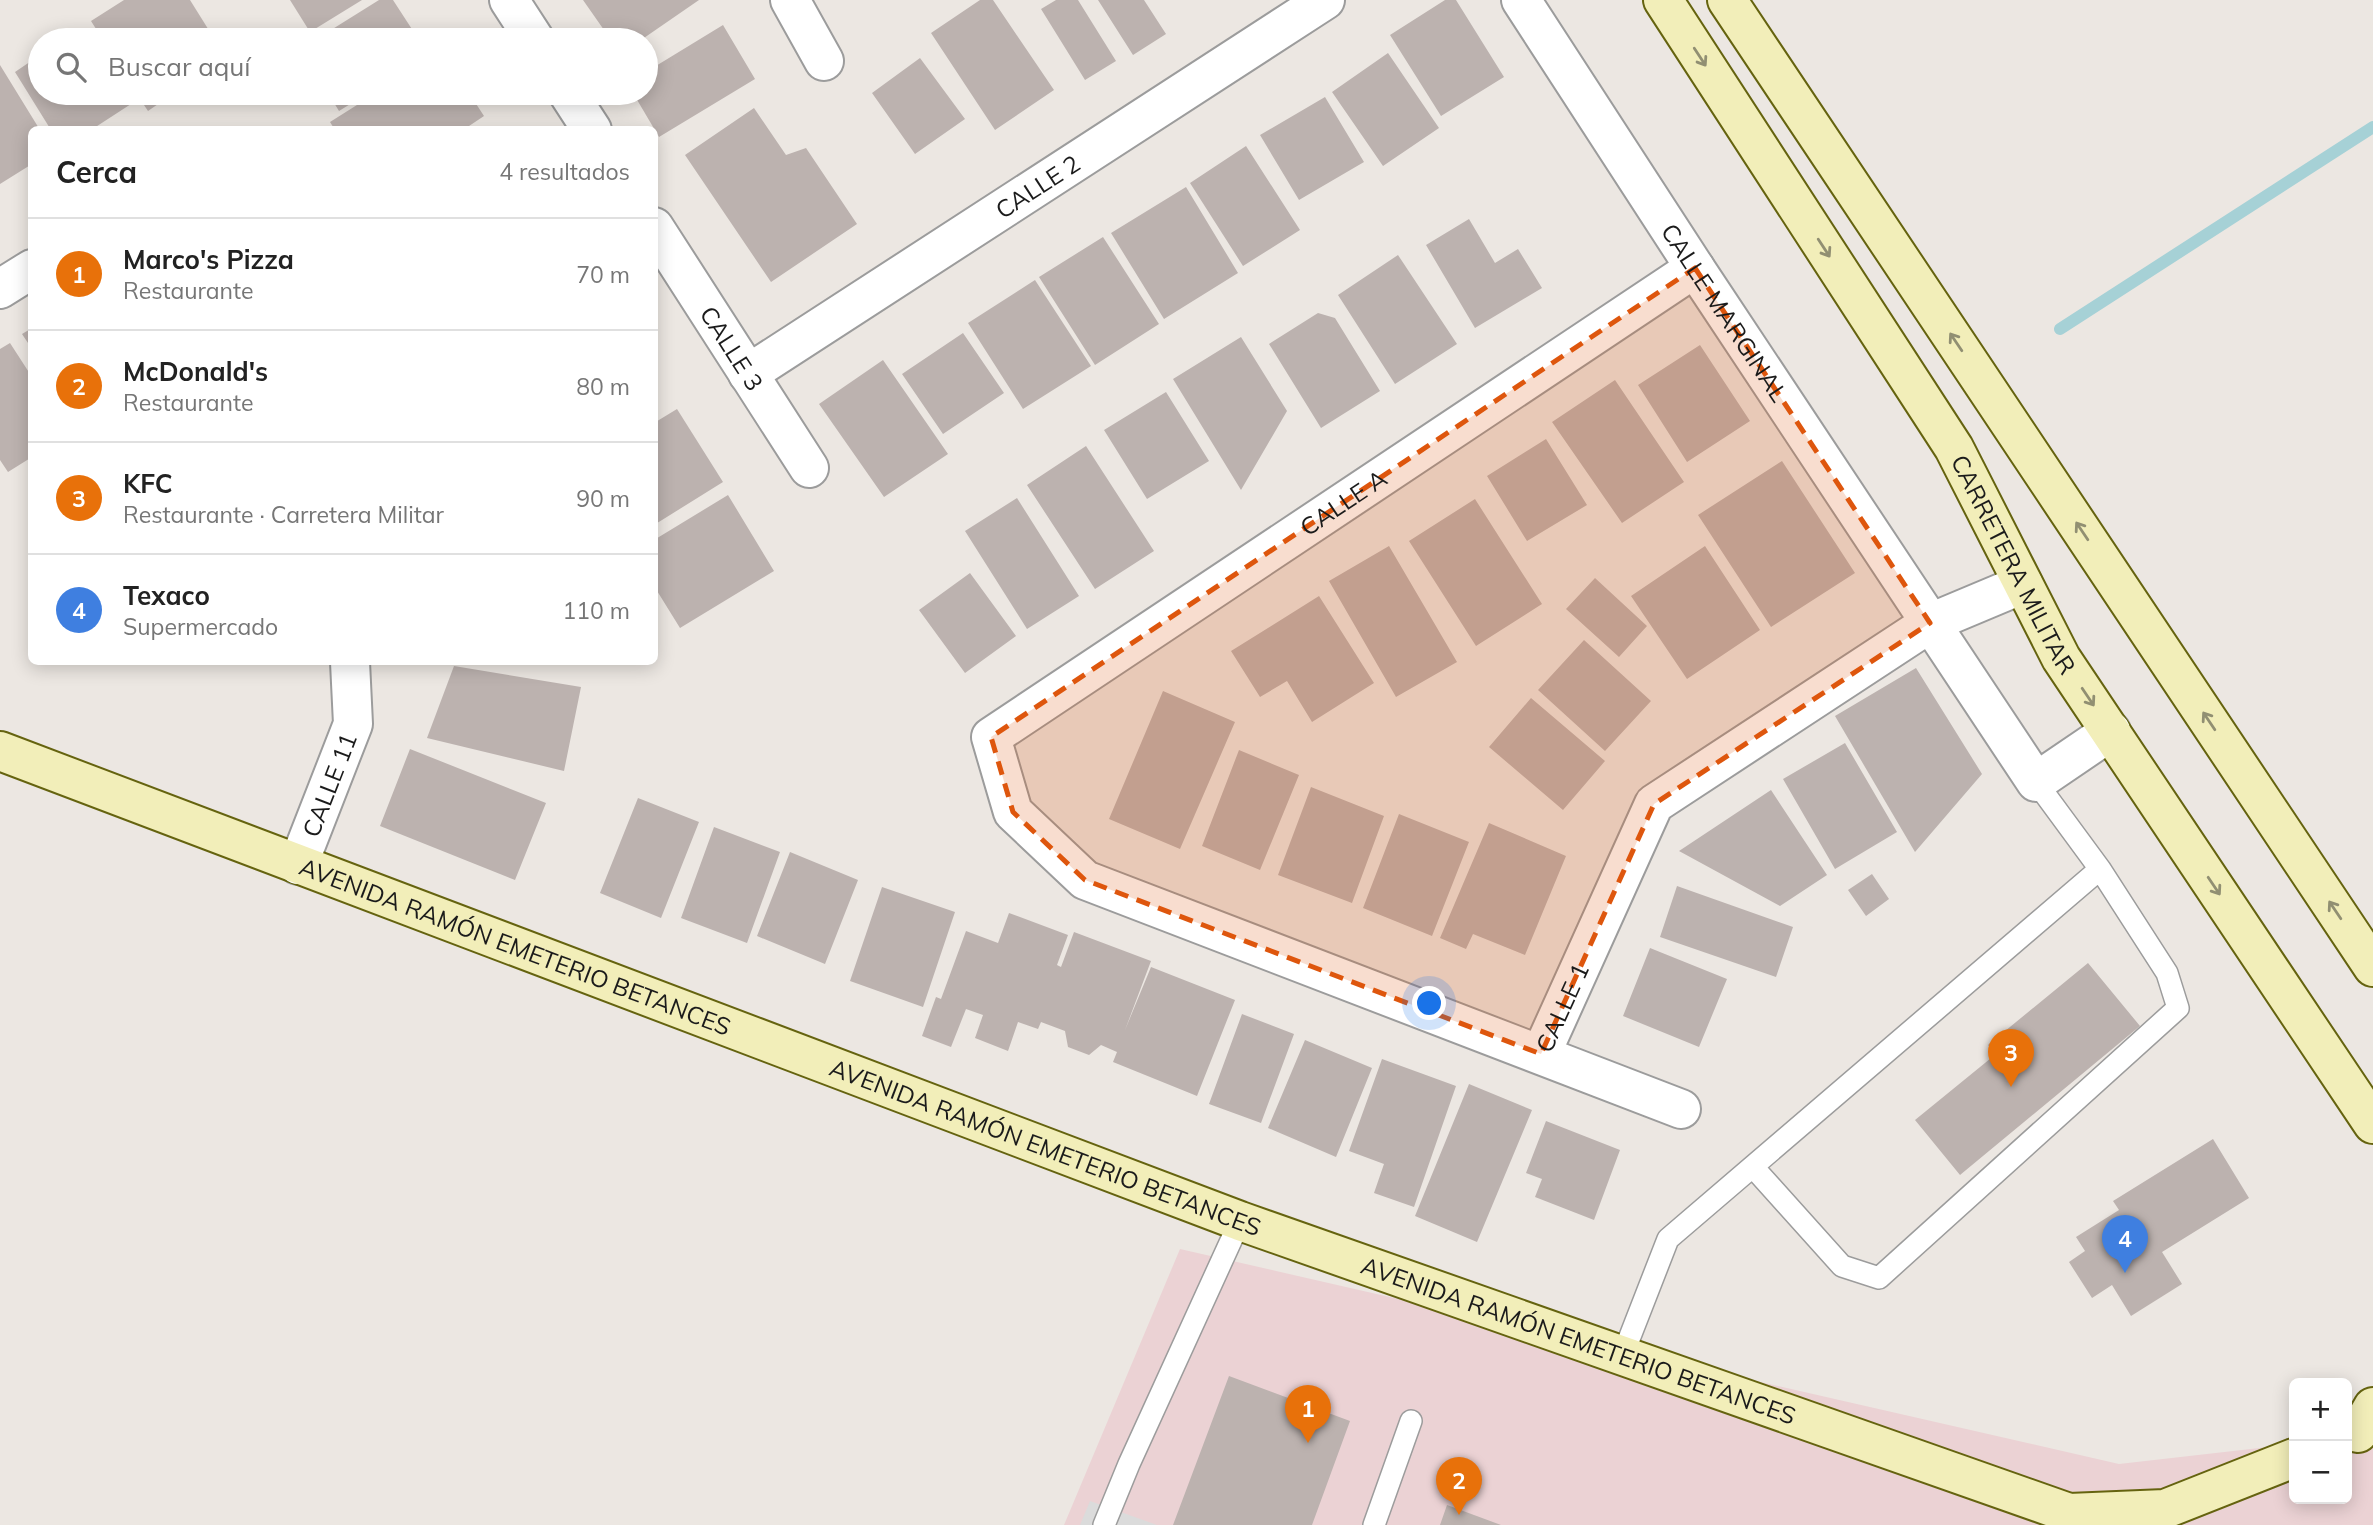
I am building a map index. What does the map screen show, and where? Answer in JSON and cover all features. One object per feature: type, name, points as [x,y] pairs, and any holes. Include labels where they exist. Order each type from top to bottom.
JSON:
[{"type":"main road","name":"CARRETERA MILITAR","points":[[1663,0],[1954,448],[2061,658],[2373,1124]]},
{"type":"main road","points":[[1727,0],[2373,967]]},
{"type":"main road","name":"AVENIDA RAMÓN EMETERIO BETANCES","points":[[0,751],[1240,1221],[2083,1519]]},
{"type":"main road","points":[[2083,1519],[2165,1509],[2289,1460]]},
{"type":"street","points":[[509,0],[527,28]]},
{"type":"street","points":[[790,0],[824,61]]},
{"type":"street","name":"CALLE 2","points":[[748,374],[1325,0]]},
{"type":"street","name":"CALLE MARGINAL","points":[[1521,0],[2036,782]]},
{"type":"street","points":[[576,105],[589,126]]},
{"type":"street","name":"CALLE 3","points":[[658,233],[809,468]]},
{"type":"street","name":"CALLE A","points":[[1013,812],[990,737],[1695,268]]},
{"type":"street","points":[[0,289],[28,272]]},
{"type":"street","points":[[1930,623],[2023,584]]},
{"type":"street","name":"CALLE 1","points":[[1013,812],[1085,880],[1541,1054],[1654,804],[1930,623]]},
{"type":"street","name":"CALLE 11","points":[[298,865],[353,724],[350,665]]},
{"type":"street","points":[[2036,782],[2111,731]]},
{"type":"street","points":[[1541,1054],[1681,1109]]},
{"type":"lane","points":[[1753,1167],[1842,1266],[1880,1278],[2178,1008],[2167,973],[2100,869],[2036,782]]},
{"type":"lane","points":[[1622,1357],[1668,1239],[2100,869]]},
{"type":"lane","points":[[1104,1525],[1240,1221]]},
{"type":"lane","points":[[1374,1525],[1411,1421]]},
{"type":"highlighted area","points":[[1695,268],[1930,623],[1654,804],[1541,1054],[1085,880],[1013,812],[991,737]]},
{"type":"shaded area","points":[[1180,1249],[2119,1464],[2289,1445],[2289,1504],[2352,1504],[2352,1438],[2373,1436],[2373,1525],[1064,1525]]},
{"type":"shaded area","points":[[1090,1501],[1157,1525],[1080,1525]]},
{"type":"building","points":[[124,0],[190,0],[208,28],[95,28],[91,21]]},
{"type":"building","points":[[290,0],[362,0],[316,28],[308,28]]},
{"type":"building","points":[[379,0],[393,0],[411,28],[334,28]]},
{"type":"building","points":[[583,0],[699,0],[658,28],[603,28]]},
{"type":"building","points":[[980,0],[993,0],[1054,90],[995,130],[931,33]]},
{"type":"building","points":[[1056,0],[1078,0],[1116,61],[1085,80],[1041,9]]},
{"type":"building","points":[[1098,0],[1144,0],[1166,34],[1133,55]]},
{"type":"building","points":[[1445,0],[1456,0],[1504,77],[1441,116],[1390,35]]},
{"type":"building","points":[[723,25],[755,79],[659,137],[658,126],[652,126],[640,105],[658,105],[658,65]]},
{"type":"building","points":[[1388,53],[1439,128],[1383,166],[1332,92]]},
{"type":"building","points":[[920,58],[965,119],[915,154],[872,93]]},
{"type":"building","points":[[28,63],[28,93],[15,72]]},
{"type":"building","points":[[0,65],[38,126],[28,126],[28,166],[0,184]]},
{"type":"building","points":[[1325,97],[1364,162],[1299,200],[1260,135]]},
{"type":"building","points":[[35,105],[129,105],[97,126],[49,126]]},
{"type":"building","points":[[144,105],[157,105],[148,111]]},
{"type":"building","points":[[335,105],[349,105],[339,111]]},
{"type":"building","points":[[357,105],[477,105],[484,116],[469,126],[332,126],[330,122]]},
{"type":"building","points":[[754,108],[786,155],[806,148],[857,224],[771,282],[685,155]]},
{"type":"building","points":[[1246,146],[1300,230],[1243,266],[1190,183]]},
{"type":"building","points":[[1186,187],[1238,273],[1164,319],[1111,233]]},
{"type":"building","points":[[1469,219],[1495,263],[1518,249],[1542,288],[1475,328],[1426,245]]},
{"type":"building","points":[[1103,237],[1159,324],[1095,365],[1039,277]]},
{"type":"building","points":[[1398,255],[1457,344],[1395,384],[1338,295]]},
{"type":"building","points":[[1035,280],[1091,366],[1023,409],[968,323]]},
{"type":"building","points":[[1318,313],[1335,318],[1380,391],[1321,428],[1269,344]]},
{"type":"building","points":[[28,330],[28,343],[22,334]]},
{"type":"building","points":[[963,333],[1004,393],[943,434],[902,374]]},
{"type":"building","points":[[1241,337],[1287,411],[1241,490],[1173,379]]},
{"type":"building","points":[[10,343],[28,371],[28,460],[8,472],[0,460],[0,349]]},
{"type":"building","points":[[1700,345],[1750,421],[1687,462],[1638,385]]},
{"type":"building","points":[[883,360],[948,454],[884,497],[819,404]]},
{"type":"building","points":[[1615,380],[1684,482],[1622,523],[1552,422]]},
{"type":"building","points":[[1166,392],[1209,461],[1147,499],[1104,430]]},
{"type":"building","points":[[677,409],[723,482],[658,523],[658,421]]},
{"type":"building","points":[[1546,439],[1587,505],[1527,541],[1487,476]]},
{"type":"building","points":[[1086,446],[1154,551],[1095,589],[1027,485]]},
{"type":"building","points":[[1782,461],[1855,573],[1771,627],[1698,515]]},
{"type":"building","points":[[728,495],[774,571],[680,628],[658,592],[658,538]]},
{"type":"building","points":[[1017,498],[1079,596],[1027,629],[965,531]]},
{"type":"building","points":[[1475,499],[1542,604],[1476,646],[1409,541]]},
{"type":"building","points":[[1389,546],[1457,662],[1396,697],[1329,581]]},
{"type":"building","points":[[1705,546],[1760,630],[1687,679],[1631,596]]},
{"type":"building","points":[[970,573],[1016,636],[965,673],[919,610]]},
{"type":"building","points":[[1595,578],[1647,626],[1619,657],[1566,609]]},
{"type":"building","points":[[1319,596],[1374,683],[1312,722],[1287,681],[1260,697],[1231,651]]},
{"type":"building","points":[[1584,640],[1651,701],[1605,751],[1538,690]]},
{"type":"building","points":[[454,666],[581,687],[564,771],[427,738]]},
{"type":"building","points":[[1916,668],[1982,774],[1915,852],[1835,716]]},
{"type":"building","points":[[1163,691],[1235,722],[1180,849],[1109,819]]},
{"type":"building","points":[[1531,698],[1605,761],[1563,810],[1489,747]]},
{"type":"building","points":[[1845,743],[1897,832],[1835,869],[1783,779]]},
{"type":"building","points":[[410,749],[546,803],[515,880],[380,826]]},
{"type":"building","points":[[1239,750],[1299,775],[1260,870],[1202,846]]},
{"type":"building","points":[[1311,787],[1384,816],[1352,903],[1278,875]]},
{"type":"building","points":[[1771,790],[1827,875],[1780,906],[1679,851]]},
{"type":"building","points":[[638,798],[699,822],[661,918],[600,893]]},
{"type":"building","points":[[1399,814],[1469,842],[1432,936],[1363,908]]},
{"type":"building","points":[[1489,823],[1566,856],[1525,955],[1473,934],[1466,949],[1440,938]]},
{"type":"building","points":[[714,827],[780,852],[747,943],[681,918]]},
{"type":"building","points":[[790,852],[858,880],[825,964],[757,936]]},
{"type":"building","points":[[1872,874],[1889,899],[1866,916],[1848,890]]},
{"type":"building","points":[[1677,886],[1793,927],[1776,977],[1660,937]]},
{"type":"building","points":[[882,887],[955,912],[923,1007],[850,981]]},
{"type":"building","points":[[1009,913],[1068,935],[1057,965],[1061,967],[1074,932],[1151,961],[1125,1030],[1151,967],[1235,1000],[1197,1096],[1113,1062],[1117,1052],[1101,1045],[1089,1055],[1068,1047],[1065,1031],[1041,1022],[1038,1029],[1018,1022],[1008,1051],[975,1038],[983,1015],[966,1009],[951,1047],[922,1036],[936,997],[941,999],[966,931],[998,943]]},
{"type":"building","points":[[1650,948],[1727,979],[1699,1047],[1623,1016]]},
{"type":"building","points":[[2088,963],[2140,1026],[1960,1175],[1915,1120],[1996,1054],[1988,1045]]},
{"type":"building","points":[[1242,1014],[1294,1034],[1261,1123],[1209,1104]]},
{"type":"building","points":[[1305,1040],[1372,1068],[1336,1157],[1268,1128]]},
{"type":"building","points":[[1382,1059],[1456,1086],[1414,1207],[1374,1193],[1384,1164],[1349,1151]]},
{"type":"building","points":[[1469,1084],[1532,1110],[1477,1242],[1415,1216]]},
{"type":"building","points":[[1546,1121],[1620,1150],[1594,1220],[1535,1197],[1542,1179],[1526,1173]]},
{"type":"building","points":[[2213,1139],[2249,1198],[2162,1252],[2182,1284],[2131,1316],[2112,1285],[2092,1298],[2069,1262],[2085,1251],[2076,1237],[2119,1210],[2113,1201]]},
{"type":"building","points":[[1229,1376],[1350,1421],[1312,1525],[1173,1525]]},
{"type":"building","points":[[1447,1505],[1501,1525],[1440,1525]]},
{"type":"waterway","points":[[2060,329],[2373,127]]},
{"type":"place","name":"KFC","points":[[2011,1087]]},
{"type":"place","name":"Texaco","points":[[2125,1273]]},
{"type":"place","name":"Marco's Pizza","points":[[1308,1443]]},
{"type":"place","name":"McDonald's","points":[[1459,1515]]}]
